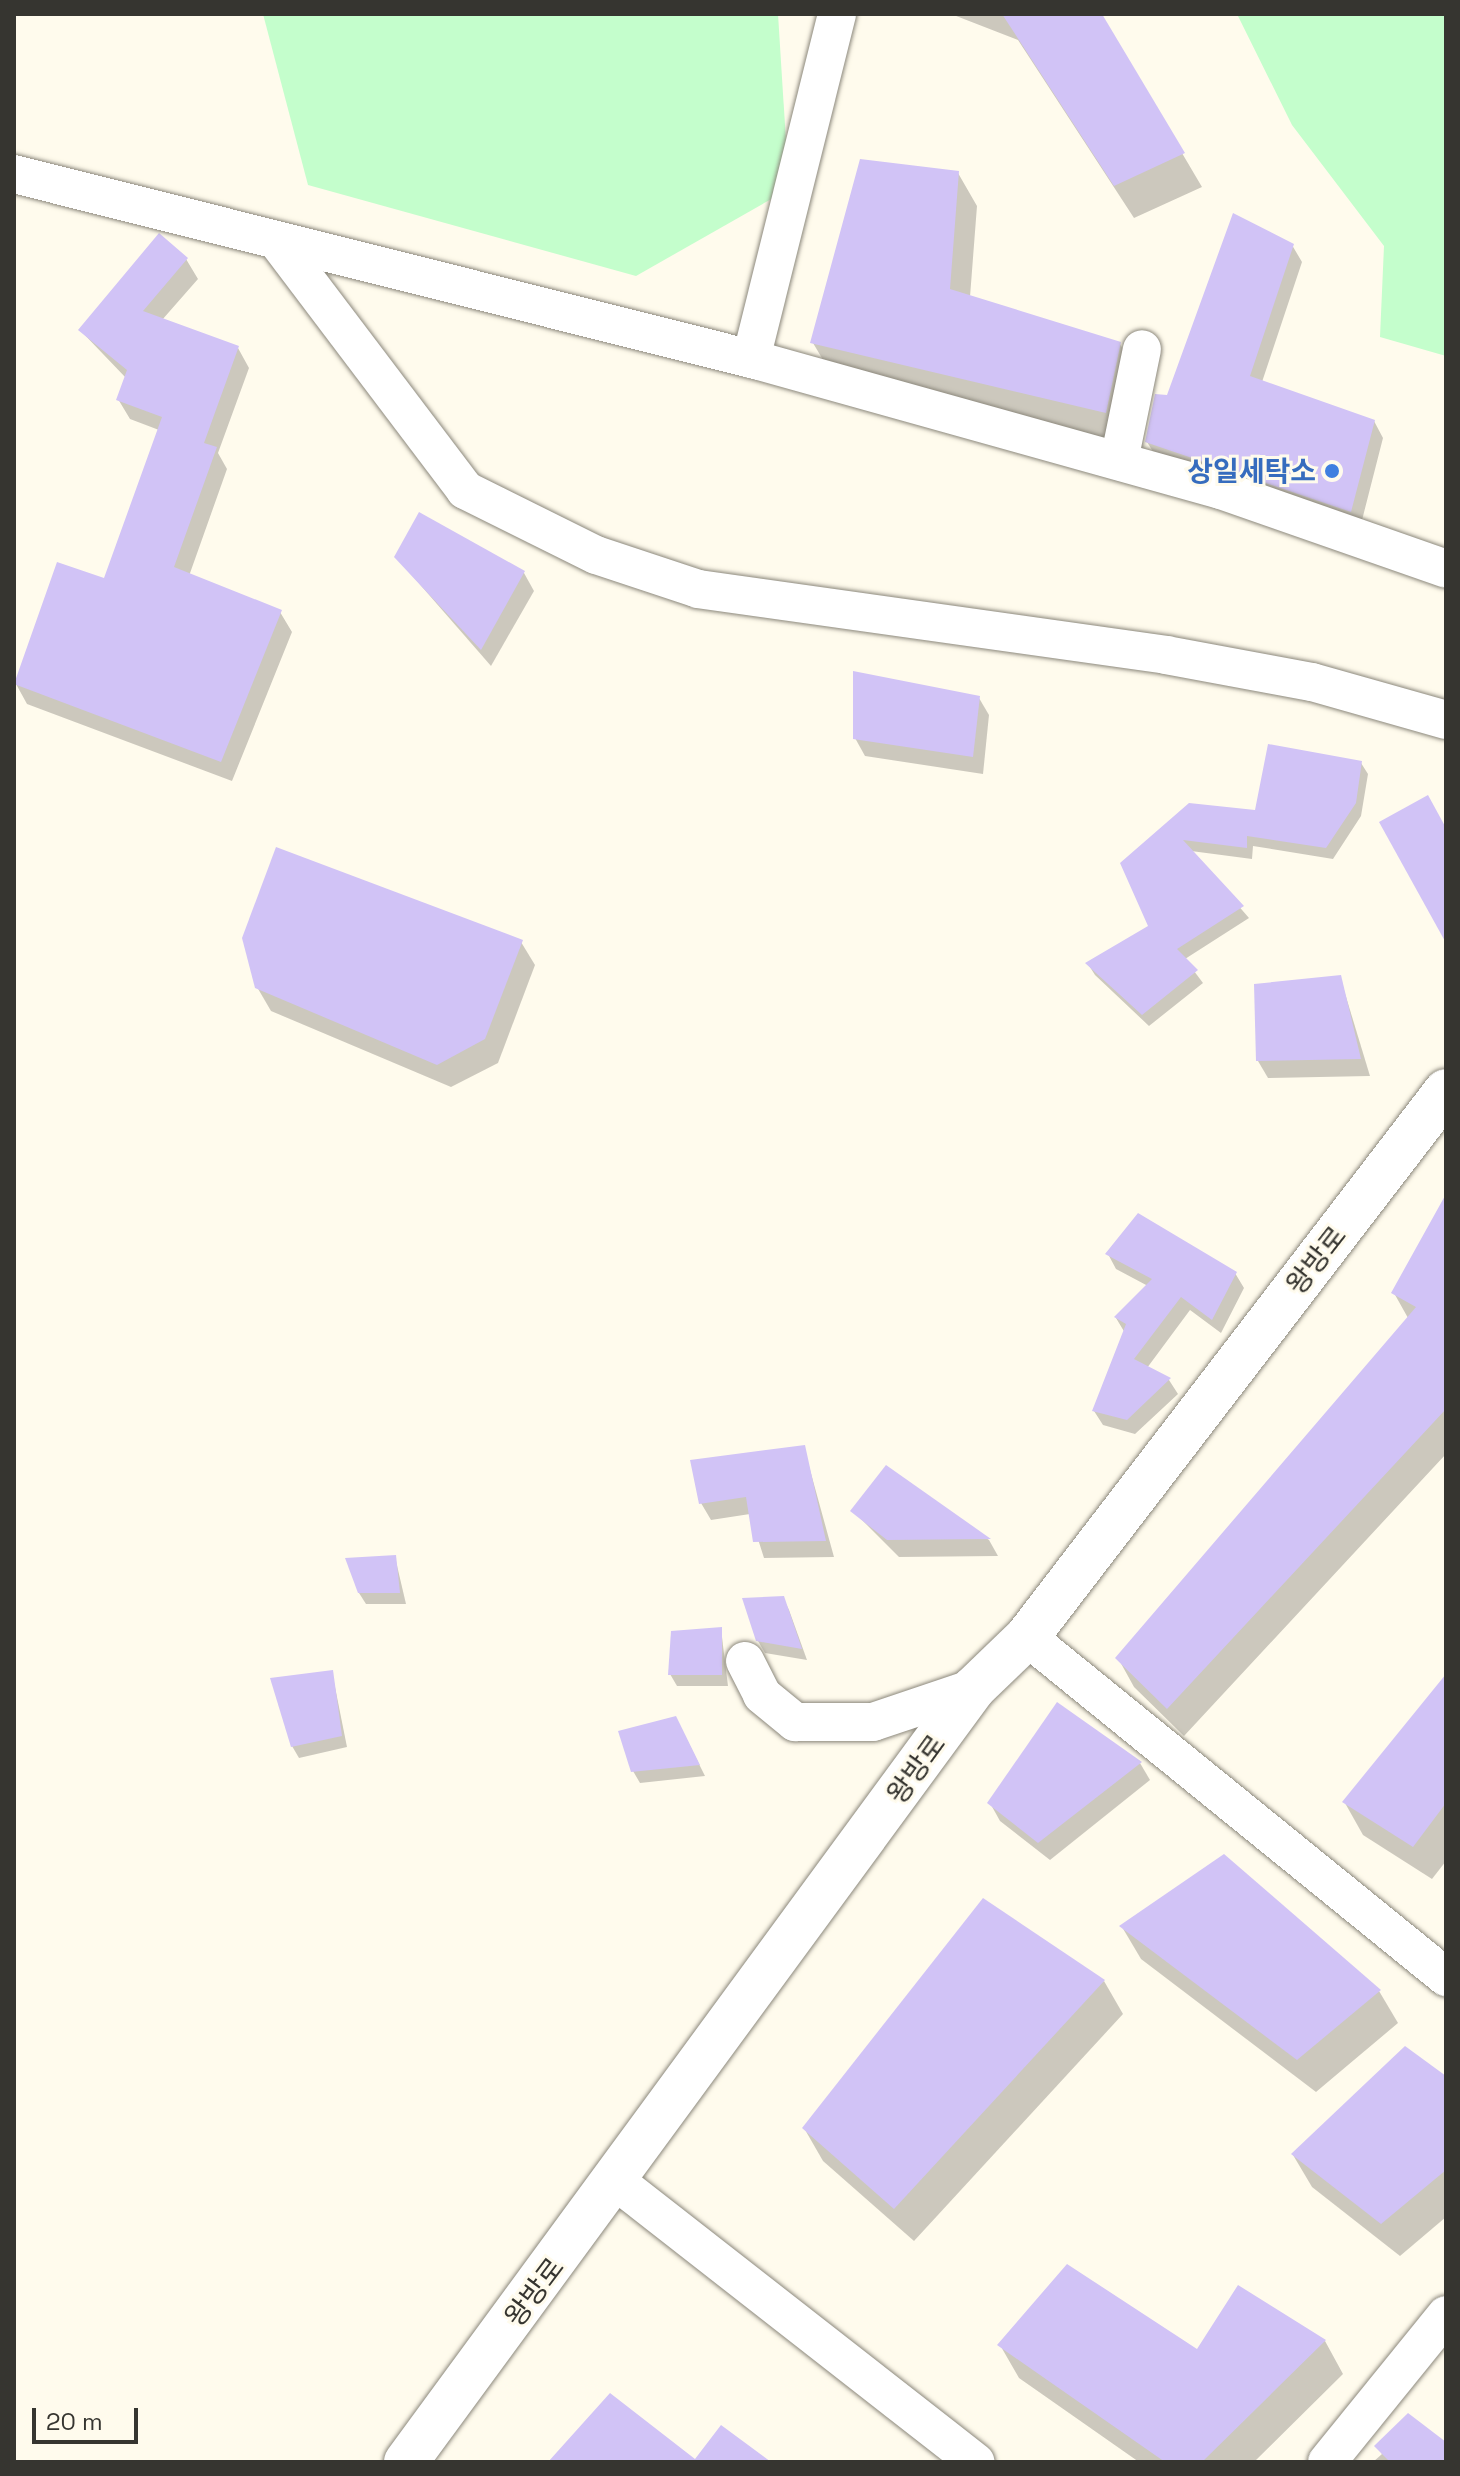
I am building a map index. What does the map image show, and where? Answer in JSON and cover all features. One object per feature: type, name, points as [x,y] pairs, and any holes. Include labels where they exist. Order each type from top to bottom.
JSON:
[{"type":"main road","name":"왕방로","points":[[406,2462],[617,2182],[974,1688],[1027,1637],[1446,1091]]},
{"type":"street","points":[[751,359],[837,14]]},
{"type":"street","points":[[14,174],[277,241],[453,278],[751,359],[1119,461],[1446,569]]},
{"type":"street","points":[[277,241],[465,490],[596,555],[698,589],[1166,655],[1312,682],[1446,720]]},
{"type":"street","points":[[1119,461],[1142,349]]},
{"type":"street","points":[[1027,1637],[1446,1977]]},
{"type":"street","points":[[745,1661],[762,1695],[795,1722],[873,1722],[974,1688]]},
{"type":"street","points":[[617,2182],[976,2462]]},
{"type":"street","points":[[1327,2462],[1446,2315]]},
{"type":"green space","points":[[263,14],[778,14],[789,189],[636,276],[308,185]]},
{"type":"green space","points":[[1237,14],[1446,14],[1446,356],[1380,337],[1384,246],[1292,125]]},
{"type":"building","points":[[1002,14],[1102,14],[1185,153],[1114,186]]},
{"type":"building","points":[[860,159],[959,171],[950,289],[1121,342],[1106,413],[810,343]]},
{"type":"building","points":[[1233,213],[1294,244],[1250,376],[1375,420],[1351,512],[1145,442],[1155,394],[1167,395]]},
{"type":"building","points":[[159,233],[188,258],[143,311],[239,346],[204,443],[217,447],[174,567],[282,610],[221,762],[14,684],[57,562],[104,578],[162,417],[116,400],[127,370],[78,330]]},
{"type":"building","points":[[419,512],[525,571],[481,650],[394,557]]},
{"type":"building","points":[[853,671],[980,696],[973,757],[853,739]]},
{"type":"building","points":[[1268,744],[1362,761],[1356,803],[1326,848],[1247,836],[1247,848],[1183,840],[1244,906],[1177,949],[1198,970],[1142,1015],[1085,963],[1148,926],[1120,863],[1189,803],[1255,810]]},
{"type":"building","points":[[1428,795],[1446,828],[1446,943],[1379,822]]},
{"type":"building","points":[[276,847],[523,940],[485,1039],[437,1065],[255,988],[242,938]]},
{"type":"building","points":[[1341,975],[1361,1059],[1256,1061],[1254,984]]},
{"type":"building","points":[[1446,1194],[1446,1409],[1167,1709],[1115,1658],[1416,1307],[1391,1293]]},
{"type":"building","points":[[1138,1213],[1237,1272],[1212,1320],[1181,1297],[1134,1359],[1171,1378],[1127,1420],[1092,1411],[1126,1324],[1114,1317],[1152,1279],[1105,1254]]},
{"type":"building","points":[[805,1445],[826,1541],[753,1542],[746,1497],[699,1504],[690,1460]]},
{"type":"building","points":[[886,1465],[991,1539],[887,1540],[850,1511]]},
{"type":"building","points":[[396,1555],[400,1593],[358,1593],[345,1558]]},
{"type":"building","points":[[784,1596],[802,1649],[756,1641],[742,1598]]},
{"type":"building","points":[[722,1627],[722,1675],[668,1675],[671,1631]]},
{"type":"building","points":[[333,1670],[342,1736],[291,1747],[270,1678]]},
{"type":"building","points":[[1446,1674],[1446,1803],[1413,1847],[1342,1802]]},
{"type":"building","points":[[1057,1702],[1142,1762],[1038,1843],[987,1803]]},
{"type":"building","points":[[676,1716],[700,1765],[631,1772],[618,1731]]},
{"type":"building","points":[[1224,1854],[1381,1990],[1297,2060],[1119,1926]]},
{"type":"building","points":[[983,1898],[1105,1980],[894,2209],[802,2128]]},
{"type":"building","points":[[1405,2046],[1446,2076],[1446,2170],[1381,2224],[1291,2154]]},
{"type":"building","points":[[1067,2264],[1197,2349],[1238,2285],[1326,2340],[1202,2462],[1165,2462],[997,2345]]},
{"type":"building","points":[[610,2393],[695,2459],[721,2425],[771,2462],[548,2462]]},
{"type":"building","points":[[1408,2413],[1446,2442],[1446,2462],[1390,2462],[1374,2446]]},
{"type":"place","name":"상일세탁소","points":[[1332,471]]}]
